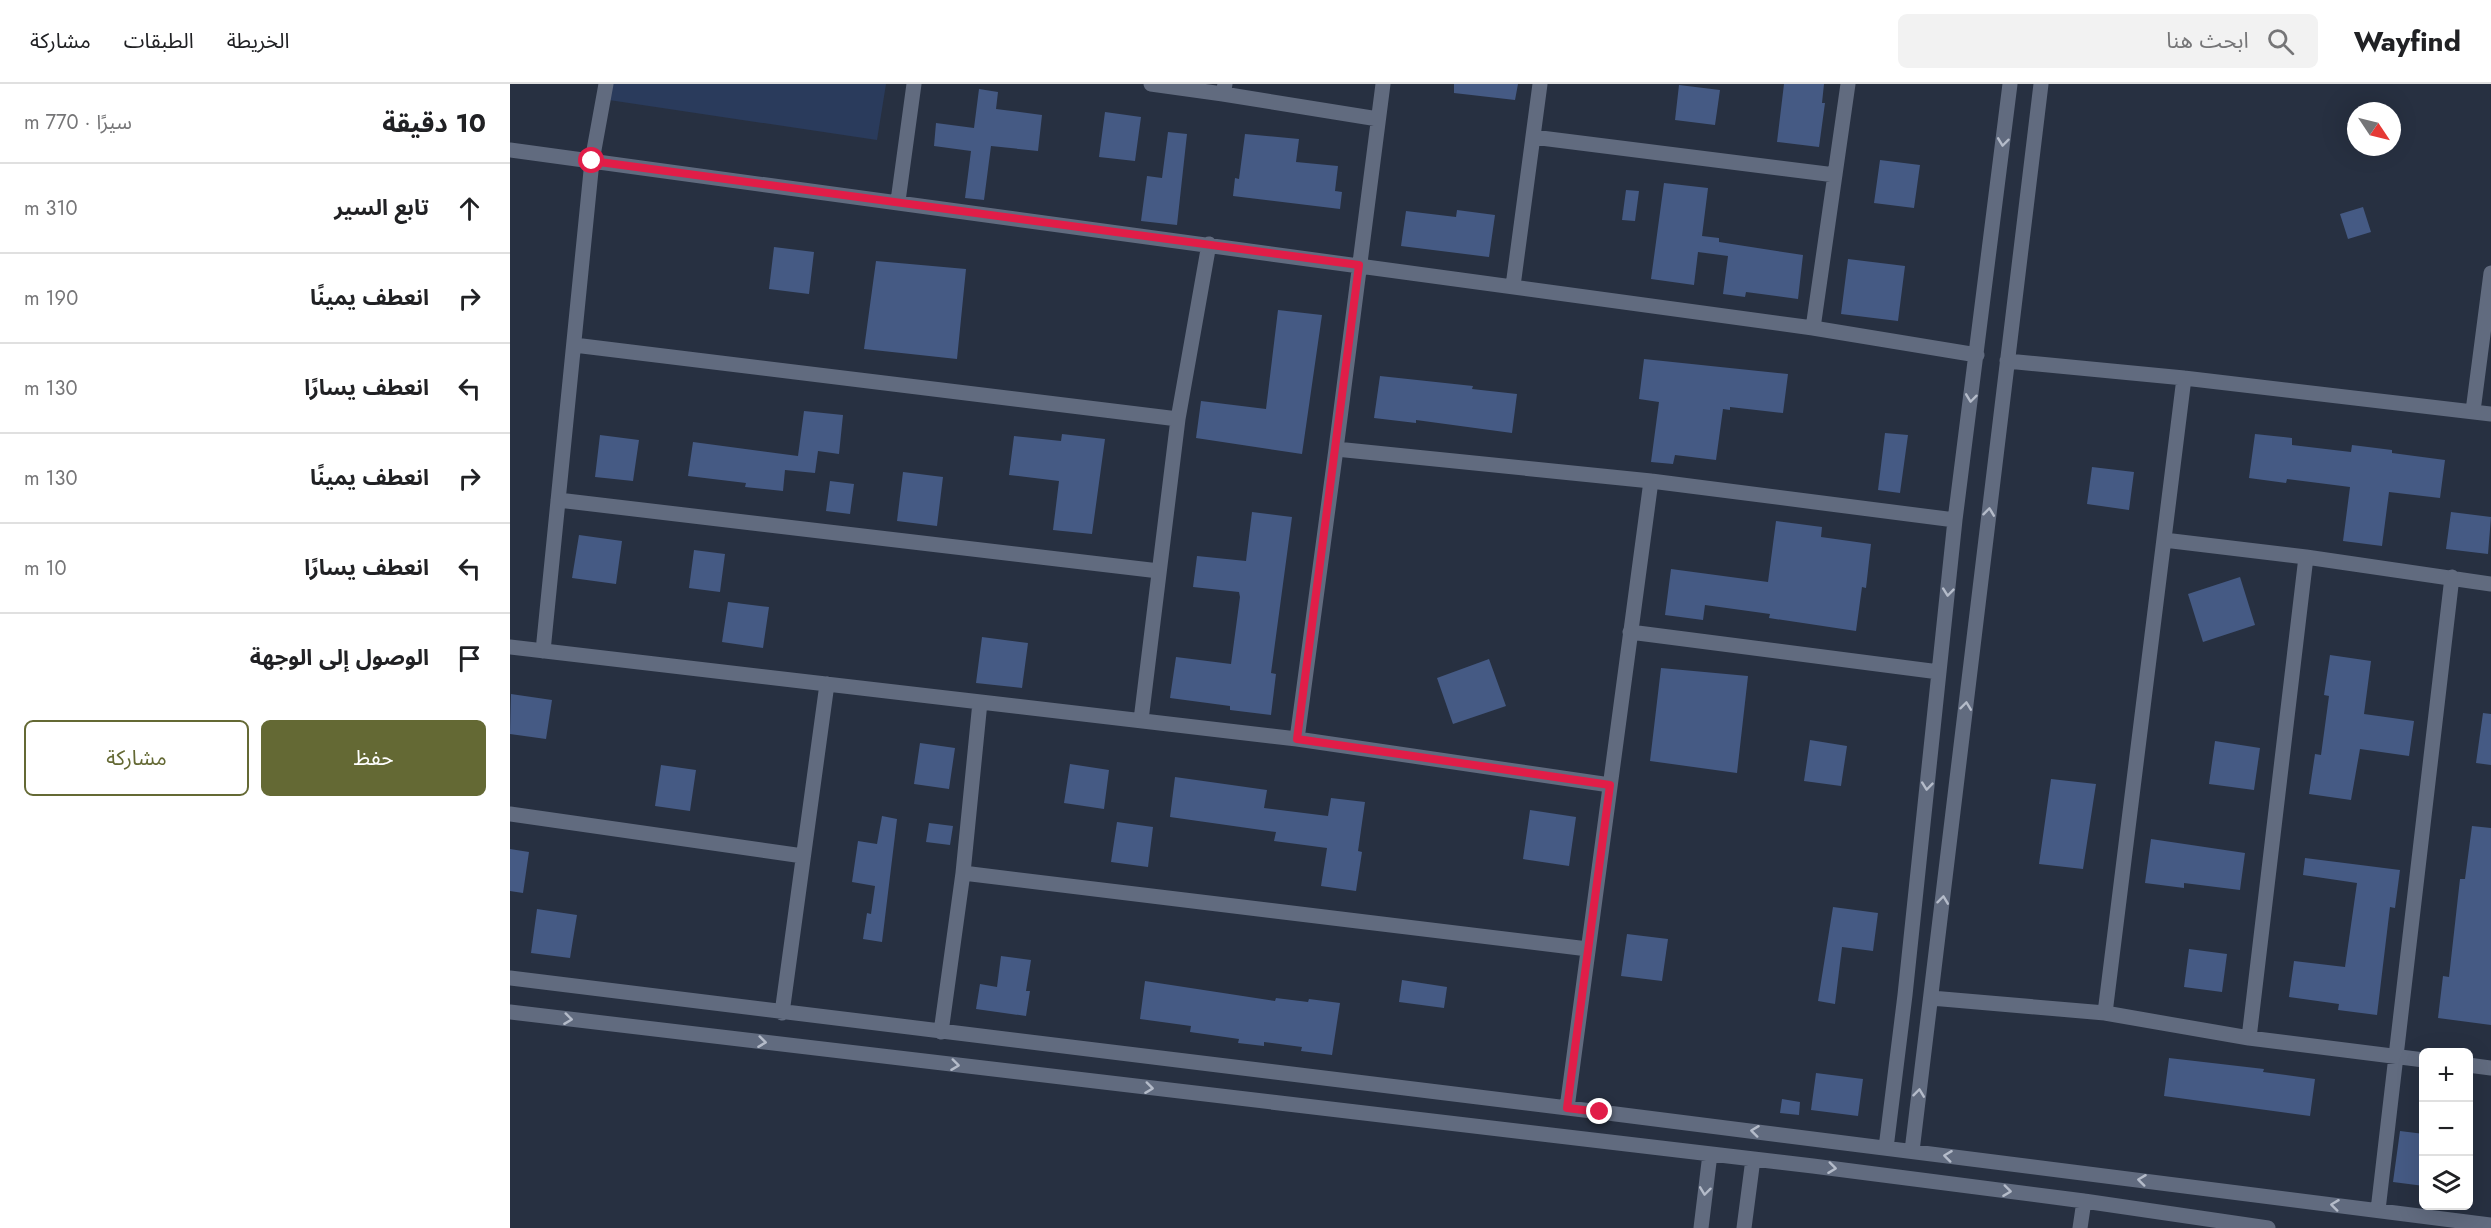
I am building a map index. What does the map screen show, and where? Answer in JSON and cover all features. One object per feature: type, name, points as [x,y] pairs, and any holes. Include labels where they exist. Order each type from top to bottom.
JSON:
[{"type":"street","points":[[543,651],[592,161],[606,84]]},
{"type":"street","points":[[898,201],[914,84]]},
{"type":"street","points":[[1151,84],[1224,89],[1378,119]]},
{"type":"street","points":[[1297,739],[1383,84]]},
{"type":"street","points":[[1513,286],[1540,84]]},
{"type":"street","points":[[1813,328],[1848,84]]},
{"type":"street","points":[[1886,1148],[1955,520],[2010,84]]},
{"type":"street","points":[[1912,1151],[2041,84]]},
{"type":"street","points":[[1533,137],[1835,175]]},
{"type":"street","points":[[510,150],[1513,286],[1813,328],[1977,355]]},
{"type":"street","points":[[1141,720],[1178,419],[1209,244]]},
{"type":"street","points":[[2473,411],[2491,273]]},
{"type":"street","points":[[574,345],[1178,419]]},
{"type":"street","points":[[2007,361],[2184,378],[2491,414]]},
{"type":"street","points":[[2105,1013],[2184,378]]},
{"type":"street","points":[[1336,449],[1651,481],[1955,520]]},
{"type":"street","points":[[1567,1108],[1651,481]]},
{"type":"street","points":[[558,500],[1159,571]]},
{"type":"street","points":[[2164,540],[2306,557],[2491,584]]},
{"type":"street","points":[[2249,1038],[2306,557]]},
{"type":"street","points":[[2378,1210],[2452,578]]},
{"type":"street","points":[[1630,632],[1939,672]]},
{"type":"street","points":[[510,648],[1297,739],[1610,785]]},
{"type":"street","points":[[782,1012],[827,684]]},
{"type":"street","points":[[941,1032],[963,873],[980,702]]},
{"type":"street","points":[[510,814],[803,856]]},
{"type":"street","points":[[963,873],[1588,949]]},
{"type":"street","points":[[510,978],[2378,1210],[2434,1223],[2491,1225]]},
{"type":"street","points":[[1931,998],[2105,1013],[2249,1038],[2419,1059]]},
{"type":"street","points":[[510,1012],[1753,1159],[2084,1201],[2268,1228]]},
{"type":"street","points":[[2473,1066],[2491,1068]]},
{"type":"street","points":[[1701,1228],[1710,1154]]},
{"type":"street","points":[[1744,1228],[1753,1159]]},
{"type":"street","points":[[2080,1228],[2084,1201]]},
{"type":"shaded area","points":[[612,84],[886,84],[877,140],[609,100]]},
{"type":"building","points":[[1454,84],[1518,84],[1515,100],[1454,93]]},
{"type":"building","points":[[1784,84],[1824,84],[1822,103],[1825,103],[1819,147],[1777,142]]},
{"type":"building","points":[[1679,85],[1720,90],[1715,125],[1675,120]]},
{"type":"building","points":[[979,89],[998,92],[996,109],[1042,115],[1038,151],[991,146],[984,200],[965,198],[971,151],[934,146],[936,123],[974,128]]},
{"type":"building","points":[[1105,112],[1141,117],[1135,161],[1099,157]]},
{"type":"building","points":[[1168,132],[1187,134],[1177,225],[1141,221],[1147,176],[1162,178]]},
{"type":"building","points":[[1245,134],[1299,139],[1296,162],[1338,166],[1335,191],[1342,192],[1340,209],[1233,196],[1235,178],[1239,179]]},
{"type":"building","points":[[1880,160],[1920,165],[1914,208],[1874,203]]},
{"type":"building","points":[[1664,183],[1708,188],[1702,236],[1719,238],[1719,242],[1803,255],[1798,299],[1746,292],[1745,297],[1723,294],[1728,256],[1698,252],[1694,285],[1651,279]]},
{"type":"building","points":[[1626,190],[1639,191],[1635,221],[1622,220]]},
{"type":"building","points":[[2363,207],[2371,232],[2348,239],[2340,214]]},
{"type":"building","points":[[1457,210],[1495,215],[1489,257],[1401,246],[1406,211],[1456,217]]},
{"type":"building","points":[[774,247],[814,252],[809,294],[769,289]]},
{"type":"building","points":[[1848,259],[1905,266],[1898,321],[1841,314]]},
{"type":"building","points":[[876,261],[966,269],[957,359],[864,349]]},
{"type":"building","points":[[1278,310],[1322,315],[1302,454],[1196,438],[1201,401],[1266,409]]},
{"type":"building","points":[[1644,359],[1788,374],[1783,413],[1730,407],[1730,410],[1723,409],[1716,460],[1675,455],[1673,464],[1651,462],[1659,402],[1639,399]]},
{"type":"building","points":[[1380,376],[1473,386],[1472,389],[1517,394],[1512,433],[1416,420],[1416,423],[1374,418]]},
{"type":"building","points":[[804,411],[843,415],[839,454],[818,451],[815,473],[785,470],[783,491],[745,487],[746,483],[688,476],[693,442],[798,456]]},
{"type":"building","points":[[1885,433],[1908,435],[1900,493],[1878,490]]},
{"type":"building","points":[[1062,434],[1105,439],[1092,534],[1053,530],[1059,481],[1009,475],[1014,436],[1061,441]]},
{"type":"building","points":[[2255,434],[2292,438],[2292,445],[2351,452],[2352,445],[2445,460],[2440,498],[2389,492],[2382,546],[2343,541],[2350,487],[2287,479],[2286,483],[2249,478]]},
{"type":"building","points":[[600,435],[639,440],[633,481],[595,477]]},
{"type":"building","points":[[2092,467],[2134,472],[2129,510],[2087,504]]},
{"type":"building","points":[[903,472],[943,477],[937,526],[897,521]]},
{"type":"building","points":[[830,481],[854,484],[850,514],[826,511]]},
{"type":"building","points":[[1252,512],[1292,517],[1271,673],[1276,674],[1271,715],[1230,710],[1230,706],[1170,698],[1176,657],[1231,664],[1239,592],[1193,587],[1197,556],[1246,561]]},
{"type":"building","points":[[2451,512],[2491,517],[2488,554],[2446,549]]},
{"type":"building","points":[[1776,521],[1822,527],[1821,537],[1871,544],[1866,588],[1862,587],[1856,631],[1769,618],[1770,614],[1705,605],[1703,620],[1665,615],[1671,569],[1768,582]]},
{"type":"building","points":[[579,535],[622,541],[616,584],[572,578]]},
{"type":"building","points":[[694,550],[725,554],[720,592],[689,588]]},
{"type":"building","points":[[2240,577],[2255,625],[2203,642],[2188,594]]},
{"type":"building","points":[[728,602],[769,607],[763,648],[722,642]]},
{"type":"building","points":[[982,637],[1028,643],[1022,688],[976,683]]},
{"type":"building","points":[[2330,655],[2371,661],[2364,714],[2414,721],[2409,756],[2360,749],[2351,800],[2309,794],[2315,754],[2321,755],[2329,696],[2324,695]]},
{"type":"building","points":[[1489,659],[1506,706],[1453,724],[1437,678]]},
{"type":"building","points":[[1661,668],[1748,676],[1737,773],[1650,761]]},
{"type":"building","points":[[511,694],[552,700],[546,739],[510,734]]},
{"type":"building","points":[[2483,713],[2491,714],[2491,765],[2476,763]]},
{"type":"building","points":[[1810,740],[1847,746],[1841,786],[1804,781]]},
{"type":"building","points":[[2215,741],[2260,748],[2254,790],[2209,784]]},
{"type":"building","points":[[920,743],[955,748],[949,789],[914,784]]},
{"type":"building","points":[[1070,764],[1109,770],[1104,809],[1064,803]]},
{"type":"building","points":[[661,765],[696,770],[690,811],[655,806]]},
{"type":"building","points":[[1175,777],[1267,790],[1264,808],[1328,816],[1331,798],[1365,802],[1358,851],[1362,852],[1356,891],[1321,886],[1327,848],[1274,841],[1276,832],[1170,817]]},
{"type":"building","points":[[2051,779],[2096,784],[2083,869],[2039,864]]},
{"type":"building","points":[[1530,810],[1576,817],[1569,866],[1523,859]]},
{"type":"building","points":[[882,816],[897,819],[882,942],[863,939],[867,913],[871,914],[875,886],[852,882],[858,841],[877,844]]},
{"type":"building","points":[[1117,822],[1153,827],[1148,867],[1111,862]]},
{"type":"building","points":[[929,823],[953,826],[950,845],[926,842]]},
{"type":"building","points":[[2472,826],[2491,828],[2491,1025],[2438,1018],[2443,976],[2449,977],[2460,879],[2465,879]]},
{"type":"building","points":[[2151,839],[2245,853],[2240,890],[2184,883],[2184,888],[2145,883]]},
{"type":"building","points":[[510,849],[529,852],[523,893],[510,891]]},
{"type":"building","points":[[2305,858],[2400,870],[2395,908],[2390,907],[2377,1015],[2338,1010],[2339,1004],[2289,997],[2294,961],[2345,967],[2357,883],[2303,875]]},
{"type":"building","points":[[1833,907],[1878,913],[1873,951],[1842,947],[1835,1004],[1818,1001]]},
{"type":"building","points":[[537,909],[577,915],[570,958],[531,953]]},
{"type":"building","points":[[1627,934],[1668,939],[1662,981],[1621,976]]},
{"type":"building","points":[[2189,949],[2227,954],[2222,992],[2184,987]]},
{"type":"building","points":[[1001,956],[1031,960],[1026,991],[1030,991],[1026,1016],[976,1009],[980,984],[997,987]]},
{"type":"building","points":[[1402,980],[1447,987],[1444,1008],[1399,1002]]},
{"type":"building","points":[[1145,981],[1275,1001],[1276,998],[1308,1002],[1309,999],[1340,1003],[1332,1055],[1301,1051],[1302,1047],[1264,1042],[1264,1046],[1238,1043],[1239,1039],[1190,1032],[1191,1026],[1140,1019]]},
{"type":"building","points":[[2169,1058],[2264,1069],[2263,1072],[2315,1079],[2310,1116],[2164,1096]]},
{"type":"building","points":[[1816,1073],[1863,1079],[1858,1116],[1811,1110]]},
{"type":"building","points":[[1782,1099],[1800,1102],[1799,1115],[1780,1113]]},
{"type":"building","points":[[2400,1131],[2419,1133],[2419,1185],[2393,1182]]},
{"type":"route","points":[[592,161],[1359,265],[1297,739],[1610,785],[1567,1108],[1600,1112]]}]
